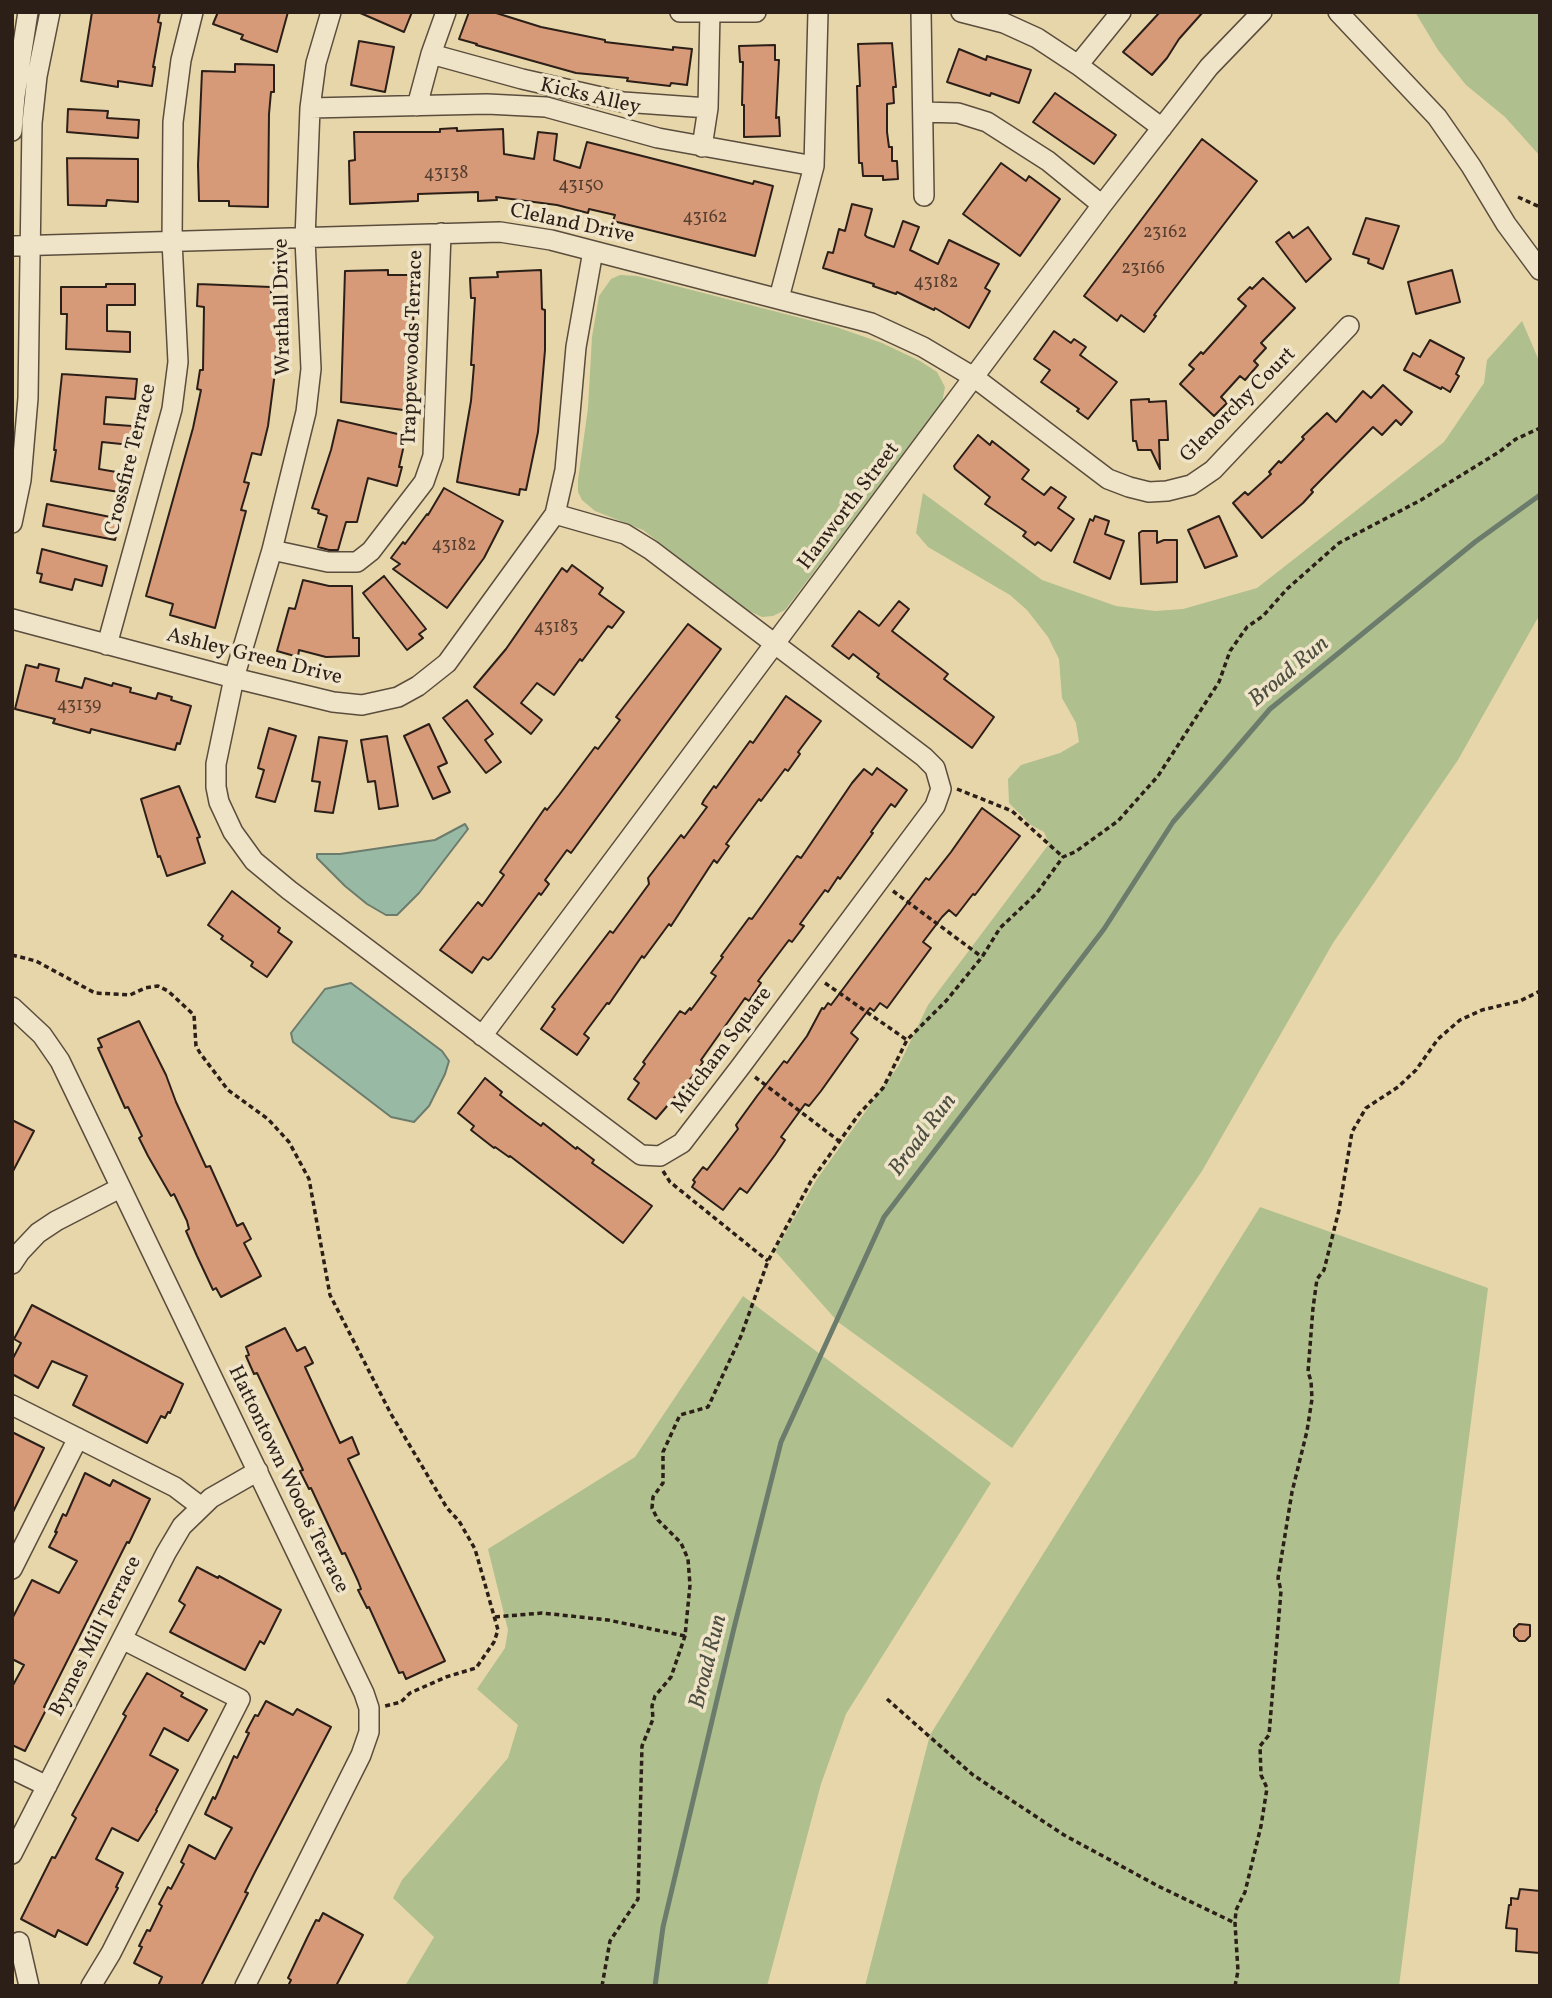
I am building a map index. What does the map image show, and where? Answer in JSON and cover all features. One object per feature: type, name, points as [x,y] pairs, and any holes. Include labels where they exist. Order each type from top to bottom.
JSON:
[{"type":"street","points":[[12,131],[28,12]]},
{"type":"street","points":[[12,523],[21,481],[30,342],[20,246],[39,65],[50,12]]},
{"type":"street","name":"Crossfire Terrace","points":[[107,645],[172,409],[178,362],[172,241],[173,122],[181,60],[193,12]]},
{"type":"street","name":"Wrathall Drive","points":[[234,678],[272,550],[306,412],[311,369],[305,239],[310,108],[316,63],[331,12]]},
{"type":"street","points":[[417,106],[446,12]]},
{"type":"street","points":[[680,12],[756,12]]},
{"type":"street","points":[[779,298],[814,166],[818,12]]},
{"type":"street","points":[[921,12],[924,196]]},
{"type":"street","points":[[961,12],[1003,23],[1037,38],[1162,128]]},
{"type":"street","points":[[1078,65],[1121,12]]},
{"type":"street","name":"Hanworth Street","points":[[482,1036],[975,379],[1102,205],[1209,67],[1262,12]]},
{"type":"street","points":[[1338,12],[1437,117],[1506,224],[1540,270]]},
{"type":"street","points":[[702,146],[708,108],[710,13]]},
{"type":"street","points":[[431,54],[522,79],[623,102],[708,108]]},
{"type":"street","name":"Kicks Alley","points":[[310,108],[487,104],[546,107],[658,138],[814,166]]},
{"type":"street","points":[[923,112],[958,113],[987,122],[1048,161],[1102,205]]},
{"type":"street","name":"Cleland Drive","points":[[20,246],[500,232],[551,240],[871,323],[923,347],[975,379]]},
{"type":"street","name":"Trappewoods Terrace","points":[[272,550],[328,562],[356,562],[370,551],[424,482],[433,456],[441,233]]},
{"type":"street","name":"Ashley Green Drive","points":[[12,619],[333,702],[362,705],[398,697],[418,686],[447,663],[555,514],[565,470],[576,347],[593,251]]},
{"type":"street","name":"Glenorchy Court","points":[[975,379],[1108,479],[1149,492],[1167,491],[1191,485],[1213,470],[1349,326]]},
{"type":"street","points":[[555,514],[625,534],[651,550],[925,757],[935,768],[941,789]]},
{"type":"street","points":[[234,678],[216,764],[216,787],[219,802],[233,832],[254,861],[641,1155],[660,1156]]},
{"type":"street","name":"Mitcham Square","points":[[660,1156],[682,1143],[741,1066],[935,806],[941,789]]},
{"type":"street","name":"Hattontown Woods Terrace","points":[[13,1010],[42,1035],[56,1055],[364,1692],[369,1708],[366,1743],[245,1986]]},
{"type":"street","points":[[12,1264],[38,1233],[120,1188]]},
{"type":"street","points":[[12,1405],[176,1487],[200,1506]]},
{"type":"street","points":[[12,1569],[78,1438]]},
{"type":"street","name":"Bymes Mill Terrace","points":[[12,1854],[173,1540],[200,1506],[258,1471]]},
{"type":"street","points":[[91,1986],[111,1953],[240,1699],[122,1639]]},
{"type":"street","points":[[12,1769],[47,1787]]},
{"type":"street","points":[[19,1942],[29,1986]]},
{"type":"path","points":[[1518,197],[1540,207]]},
{"type":"path","points":[[602,1986],[610,1941],[638,1899],[642,1746],[653,1719],[654,1696],[671,1677],[685,1636],[690,1585],[688,1559],[681,1543],[657,1520],[652,1508],[653,1497],[663,1483],[663,1452],[680,1415],[708,1407],[741,1336],[768,1261],[811,1181],[859,1114],[883,1088],[907,1040],[946,1001],[982,957],[1000,928],[1036,894],[1063,857],[1075,852],[1118,821],[1158,776],[1219,681],[1230,651],[1247,627],[1263,616],[1287,589],[1339,543],[1421,500],[1516,439],[1540,428]]},
{"type":"path","points":[[941,789],[956,788],[1012,811],[1063,857]]},
{"type":"path","points":[[880,882],[982,957]]},
{"type":"path","points":[[12,955],[36,961],[95,993],[130,995],[158,986],[168,991],[194,1015],[196,1046],[228,1090],[268,1119],[289,1142],[309,1180],[330,1295],[391,1415],[475,1549],[498,1630],[495,1642],[476,1668],[446,1677],[410,1693],[401,1702],[369,1708]]},
{"type":"path","points":[[811,973],[907,1040]]},
{"type":"path","points":[[1235,1986],[1238,1971],[1236,1910],[1245,1892],[1267,1788],[1261,1775],[1260,1746],[1269,1735],[1281,1591],[1278,1578],[1292,1492],[1312,1399],[1308,1359],[1317,1279],[1324,1270],[1339,1210],[1352,1132],[1366,1108],[1398,1087],[1416,1070],[1438,1039],[1460,1020],[1482,1010],[1520,1001],[1540,991]]},
{"type":"path","points":[[741,1066],[839,1141]]},
{"type":"path","points":[[660,1156],[662,1170],[670,1182],[768,1261]]},
{"type":"path","points":[[495,1617],[542,1613],[608,1620],[685,1636]]},
{"type":"path","points":[[887,1699],[973,1775],[1064,1835],[1158,1886],[1235,1923]]},
{"type":"shaded area","points":[[1415,12],[1540,12],[1540,156],[1505,117],[1466,85],[1438,50]]},
{"type":"shaded area","points":[[620,275],[637,276],[836,327],[882,343],[920,361],[937,372],[945,387],[942,403],[785,610],[773,616],[762,617],[747,610],[643,530],[595,511],[582,500],[578,492],[588,408],[592,337],[599,296],[611,279]]},
{"type":"shaded area","points":[[1522,321],[1540,363],[1540,614],[1458,760],[1333,943],[1202,1171],[1012,1448],[838,1322],[775,1251],[817,1179],[899,1065],[928,1005],[1049,844],[1044,832],[1031,825],[1009,803],[1008,779],[1021,765],[1060,753],[1079,742],[1076,723],[1062,698],[1059,659],[1048,637],[1027,610],[1010,595],[928,547],[916,533],[923,493],[1042,580],[1116,606],[1155,611],[1183,609],[1257,588],[1444,442],[1484,383],[1487,360]]},
{"type":"shaded area","points":[[465,824],[468,829],[419,893],[397,915],[386,915],[367,904],[317,858],[317,854],[340,854],[435,840]]},
{"type":"shaded area","points":[[351,983],[442,1051],[449,1061],[429,1106],[414,1122],[391,1117],[293,1042],[291,1033],[325,989]]},
{"type":"shaded area","points":[[1260,1207],[1488,1288],[1399,1986],[865,1986],[930,1735]]},
{"type":"shaded area","points":[[743,1296],[991,1483],[846,1714],[821,1784],[767,1986],[405,1986],[434,1937],[393,1898],[402,1880],[508,1758],[518,1725],[477,1689],[505,1648],[508,1630],[488,1549],[635,1457]]},
{"type":"building","points":[[92,12],[160,12],[158,22],[161,23],[152,86],[118,81],[118,87],[81,81]]},
{"type":"building","points":[[218,12],[288,12],[277,52],[241,39],[243,35],[213,24]]},
{"type":"building","points":[[358,12],[412,12],[404,32]]},
{"type":"building","points":[[469,12],[493,12],[605,42],[673,50],[673,47],[692,49],[687,85],[671,83],[670,86],[627,81],[628,78],[576,73],[476,45],[459,39]]},
{"type":"building","points":[[1160,12],[1203,12],[1152,75],[1123,52]]},
{"type":"building","points":[[359,41],[394,47],[385,92],[351,85]]},
{"type":"building","points":[[892,43],[896,87],[893,87],[894,103],[887,104],[887,132],[889,147],[892,147],[892,161],[897,161],[898,179],[883,180],[883,176],[863,176],[862,163],[859,163],[858,44]]},
{"type":"building","points":[[775,45],[775,60],[779,60],[776,118],[779,117],[780,136],[744,137],[743,62],[740,62],[739,46]]},
{"type":"building","points":[[959,49],[986,60],[987,56],[1031,70],[1019,103],[947,82]]},
{"type":"building","points":[[235,64],[274,65],[274,92],[271,92],[269,114],[268,207],[229,206],[229,201],[199,201],[202,71],[235,72]]},
{"type":"building","points":[[1055,93],[1116,135],[1094,164],[1033,122]]},
{"type":"building","points":[[68,109],[108,111],[107,118],[139,120],[138,138],[67,132]]},
{"type":"building","points":[[457,128],[457,131],[503,129],[504,154],[534,159],[538,132],[557,134],[554,160],[580,168],[587,142],[753,184],[754,181],[773,186],[755,256],[613,221],[615,215],[589,209],[588,213],[557,205],[496,197],[497,200],[478,201],[478,192],[418,194],[418,201],[350,204],[349,161],[355,160],[354,132],[440,132],[440,129]]},
{"type":"building","points":[[1202,139],[1257,181],[1154,315],[1156,316],[1144,332],[1121,315],[1117,321],[1084,296]]},
{"type":"building","points":[[67,158],[138,159],[138,202],[107,200],[106,206],[68,205]]},
{"type":"building","points":[[1001,163],[1026,181],[1029,176],[1060,199],[1020,256],[963,214]]},
{"type":"building","points":[[852,204],[872,209],[865,235],[867,237],[894,247],[903,221],[919,227],[910,250],[938,264],[949,240],[999,264],[985,288],[990,291],[969,328],[935,308],[934,310],[897,292],[896,294],[823,268],[828,252],[833,253],[839,229],[845,231]]},
{"type":"building","points":[[1366,218],[1399,226],[1383,269],[1368,263],[1369,259],[1353,254]]},
{"type":"building","points":[[1308,227],[1331,259],[1306,282],[1276,242],[1289,232],[1293,238]]},
{"type":"building","points":[[388,270],[388,275],[416,275],[416,293],[413,293],[414,380],[411,411],[341,402],[345,271]]},
{"type":"building","points":[[541,270],[545,350],[538,432],[526,490],[520,489],[519,495],[457,482],[471,401],[474,365],[471,365],[475,298],[471,298],[470,278],[498,277],[497,272]]},
{"type":"building","points":[[1452,270],[1460,302],[1416,314],[1408,282]]},
{"type":"building","points":[[1263,278],[1295,308],[1261,343],[1266,348],[1254,361],[1258,365],[1245,380],[1240,376],[1221,397],[1227,403],[1214,416],[1180,384],[1194,369],[1189,365],[1201,352],[1203,354],[1246,306],[1238,299]]},
{"type":"building","points":[[106,284],[135,284],[135,305],[107,305],[107,331],[130,332],[130,352],[66,349],[67,314],[61,314],[61,287],[106,287]]},
{"type":"building","points":[[198,284],[271,287],[271,295],[279,295],[280,357],[277,357],[268,426],[261,455],[252,453],[244,482],[249,483],[241,510],[246,511],[215,628],[170,615],[173,604],[146,596],[201,390],[197,389],[200,370],[203,370],[204,307],[197,306]]},
{"type":"building","points":[[1054,331],[1071,343],[1074,339],[1086,347],[1080,355],[1117,382],[1088,419],[1077,411],[1079,409],[1041,382],[1050,370],[1034,359]]},
{"type":"building","points":[[1430,340],[1464,358],[1456,374],[1459,376],[1450,392],[1404,370],[1413,353],[1420,357]]},
{"type":"building","points":[[62,374],[137,379],[135,399],[106,397],[104,424],[132,426],[131,445],[102,442],[99,469],[122,473],[119,492],[51,481]]},
{"type":"building","points":[[1383,385],[1412,412],[1401,425],[1396,420],[1382,435],[1373,427],[1311,490],[1313,492],[1303,503],[1262,538],[1233,503],[1245,492],[1248,495],[1271,474],[1269,472],[1279,461],[1281,463],[1304,439],[1302,437],[1327,413],[1336,422],[1363,391],[1371,398]]},
{"type":"building","points":[[1149,399],[1149,402],[1166,401],[1168,440],[1159,440],[1160,469],[1151,450],[1138,450],[1136,441],[1133,441],[1131,400]]},
{"type":"building","points":[[338,420],[406,436],[397,486],[368,478],[357,522],[346,522],[338,550],[329,550],[318,547],[327,516],[312,508]]},
{"type":"building","points":[[978,435],[990,445],[992,441],[1029,470],[1022,479],[1044,495],[1051,487],[1066,497],[1058,508],[1074,519],[1051,551],[1038,542],[1035,545],[1023,536],[1026,532],[985,504],[990,497],[955,469],[954,466]]},
{"type":"building","points":[[444,488],[503,521],[484,558],[447,608],[393,569],[400,564],[391,558],[428,515]]},
{"type":"building","points":[[47,504],[120,519],[115,540],[43,526]]},
{"type":"building","points":[[1095,516],[1109,521],[1105,534],[1124,541],[1110,579],[1074,562],[1090,519],[1093,521]]},
{"type":"building","points":[[1219,516],[1237,556],[1205,568],[1188,530]]},
{"type":"building","points":[[1157,531],[1157,543],[1177,540],[1177,582],[1141,584],[1139,533]]},
{"type":"building","points":[[42,549],[107,566],[102,586],[75,579],[72,590],[40,582],[42,574],[37,573]]},
{"type":"building","points":[[572,565],[603,588],[599,594],[624,612],[612,628],[608,626],[582,661],[580,659],[554,695],[537,683],[521,703],[542,720],[531,734],[474,687],[506,649],[562,568],[567,572]]},
{"type":"building","points":[[384,576],[426,629],[419,634],[423,638],[407,650],[363,593]]},
{"type":"building","points":[[303,580],[329,586],[352,586],[353,638],[359,638],[359,656],[326,657],[299,650],[298,657],[277,651],[289,608],[295,609]]},
{"type":"building","points":[[899,601],[909,609],[892,631],[948,674],[944,679],[994,717],[972,748],[877,677],[879,674],[853,654],[849,659],[832,646],[859,611],[879,626]]},
{"type":"building","points":[[688,624],[721,649],[571,853],[567,850],[545,880],[549,884],[541,895],[539,893],[491,958],[488,960],[483,957],[472,973],[440,950],[478,902],[482,906],[504,875],[500,872],[545,808],[547,810],[595,747],[598,749],[620,720],[616,717]]},
{"type":"building","points":[[39,664],[59,669],[56,681],[82,688],[85,678],[112,686],[113,683],[131,688],[130,692],[156,699],[158,693],[191,706],[180,744],[177,743],[175,750],[91,729],[90,733],[53,723],[55,719],[15,709],[26,665],[38,668]]},
{"type":"building","points":[[786,696],[821,721],[798,752],[800,754],[788,771],[785,769],[761,801],[759,799],[726,844],[729,846],[717,863],[714,860],[671,926],[669,924],[644,958],[642,956],[609,1004],[607,1003],[584,1034],[589,1038],[577,1055],[541,1029],[555,1009],[552,1007],[610,931],[613,933],[649,884],[648,878],[681,835],[684,838],[707,807],[702,804],[714,786],[716,788],[750,741],[753,743]]},
{"type":"building","points":[[467,700],[493,734],[485,740],[501,762],[486,773],[443,718]]},
{"type":"building","points":[[429,724],[447,763],[438,767],[450,792],[433,799],[404,736]]},
{"type":"building","points":[[269,728],[296,736],[275,802],[256,797],[264,770],[258,768]]},
{"type":"building","points":[[387,736],[398,806],[379,809],[375,781],[368,782],[361,740]]},
{"type":"building","points":[[319,737],[347,741],[333,813],[315,811],[320,782],[312,781]]},
{"type":"building","points":[[877,768],[907,790],[895,807],[891,804],[840,879],[838,877],[828,892],[825,890],[800,924],[804,926],[792,942],[789,940],[758,981],[761,983],[749,1001],[745,998],[692,1077],[656,1119],[628,1099],[639,1083],[634,1079],[645,1064],[643,1062],[680,1011],[685,1014],[690,1008],[691,1010],[716,976],[711,973],[723,957],[721,956],[749,918],[752,919],[797,856],[801,858],[852,783],[864,769],[872,775]]},
{"type":"building","points":[[179,786],[200,837],[197,838],[205,863],[167,876],[160,856],[158,857],[141,799]]},
{"type":"building","points":[[982,808],[1020,836],[956,916],[949,910],[942,917],[923,942],[931,948],[887,1008],[880,1003],[874,1011],[870,1008],[851,1033],[858,1039],[821,1091],[809,1106],[805,1104],[781,1137],[785,1140],[775,1155],[747,1193],[740,1188],[723,1210],[692,1187],[695,1182],[693,1180],[703,1167],[707,1170],[738,1129],[736,1125],[757,1096],[807,1036],[822,1008],[828,1003],[831,1005],[926,878],[929,880],[951,852]]},
{"type":"building","points":[[232,891],[280,928],[278,932],[292,942],[267,977],[251,966],[253,962],[221,939],[223,936],[208,925]]},
{"type":"building","points":[[139,1021],[206,1167],[210,1166],[237,1226],[243,1223],[251,1239],[244,1243],[261,1276],[221,1297],[216,1288],[213,1290],[186,1231],[189,1229],[187,1221],[174,1194],[171,1196],[148,1156],[139,1138],[142,1136],[128,1107],[125,1108],[98,1048],[102,1047],[98,1039]]},
{"type":"building","points":[[485,1078],[502,1092],[500,1095],[526,1115],[541,1126],[543,1123],[576,1149],[577,1147],[594,1160],[592,1163],[652,1206],[623,1243],[510,1156],[494,1148],[471,1130],[474,1126],[458,1113]]},
{"type":"building","points":[[12,1120],[34,1131],[12,1173]]},
{"type":"building","points":[[32,1305],[183,1384],[170,1413],[168,1412],[165,1418],[161,1416],[147,1443],[73,1405],[87,1376],[52,1361],[38,1388],[12,1374],[12,1360],[21,1343],[14,1339]]},
{"type":"building","points":[[285,1328],[297,1351],[305,1347],[313,1363],[305,1367],[340,1443],[352,1437],[359,1454],[348,1459],[445,1661],[406,1679],[403,1672],[399,1673],[369,1607],[367,1608],[358,1590],[361,1589],[345,1553],[342,1554],[311,1488],[309,1489],[300,1471],[303,1470],[257,1373],[254,1374],[246,1356],[249,1355],[246,1347]]},
{"type":"building","points":[[12,1432],[44,1448],[12,1514]]},
{"type":"building","points":[[85,1473],[110,1486],[113,1480],[150,1499],[44,1707],[47,1708],[25,1751],[12,1745],[12,1687],[24,1665],[12,1659],[12,1619],[32,1580],[59,1593],[77,1561],[49,1547]]},
{"type":"building","points":[[197,1567],[281,1610],[264,1644],[260,1641],[245,1670],[170,1632],[185,1605],[179,1601]]},
{"type":"building","points":[[1519,1624],[1530,1625],[1530,1636],[1525,1641],[1519,1641],[1514,1636],[1514,1629]]},
{"type":"building","points":[[147,1673],[207,1710],[188,1741],[164,1728],[150,1755],[178,1770],[157,1811],[138,1841],[112,1828],[96,1859],[123,1873],[116,1887],[118,1888],[87,1945],[58,1930],[55,1937],[21,1919],[52,1857],[55,1858],[76,1818],[72,1815]]},
{"type":"building","points":[[266,1701],[293,1715],[297,1709],[331,1727],[255,1872],[245,1892],[248,1893],[201,1986],[158,1986],[162,1977],[134,1963],[142,1947],[139,1946],[147,1930],[150,1931],[168,1887],[171,1889],[184,1864],[181,1862],[189,1845],[215,1859],[232,1828],[205,1814],[213,1797],[215,1799],[234,1756],[237,1758],[255,1715],[258,1716]]},
{"type":"building","points":[[1520,1889],[1540,1891],[1540,1953],[1516,1951],[1517,1929],[1506,1928],[1511,1898],[1518,1899]]},
{"type":"building","points":[[323,1913],[363,1935],[336,1986],[288,1986],[291,1980],[288,1978],[307,1938],[316,1920],[319,1921]]},
{"type":"waterway","name":"Broad Run","points":[[655,1986],[663,1927],[781,1442],[884,1217],[1104,929],[1173,822],[1270,709],[1475,542],[1540,495]]}]
